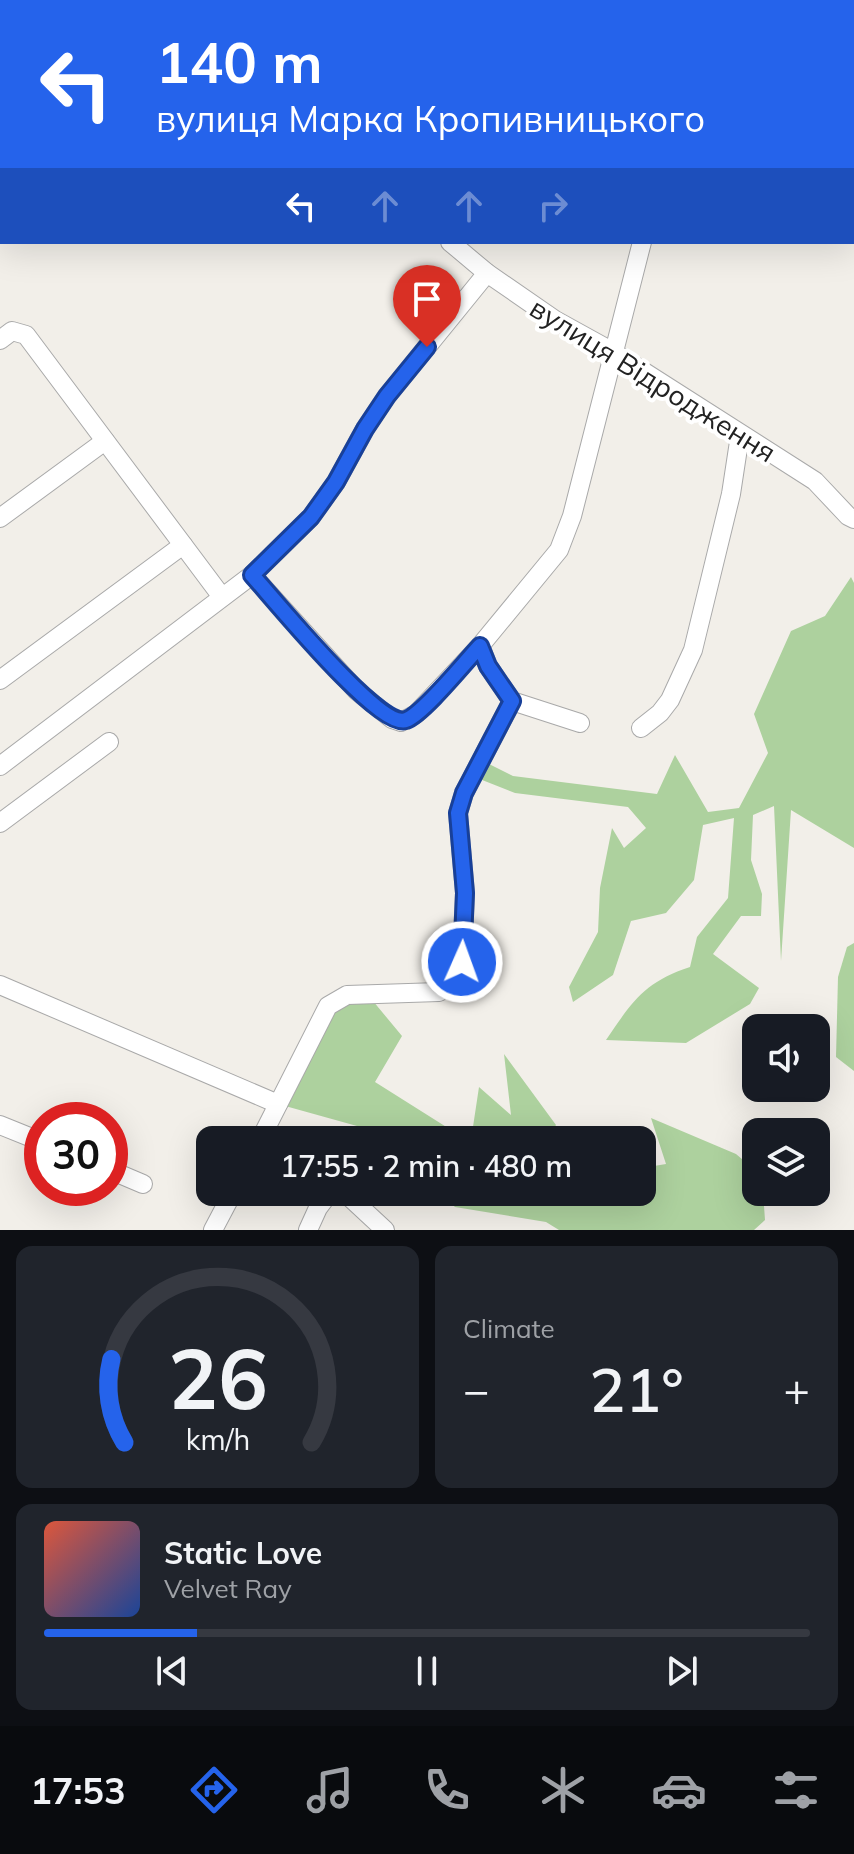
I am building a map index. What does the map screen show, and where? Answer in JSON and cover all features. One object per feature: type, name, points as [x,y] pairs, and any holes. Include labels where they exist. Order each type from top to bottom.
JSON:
[{"type":"street","name":"вулиця Відродження","points":[[452,244],[487,273],[555,320],[613,352],[815,481],[854,519]]},
{"type":"street","points":[[252,575],[357,691],[392,719],[401,722],[416,714],[480,646],[559,550],[572,516],[641,244]]},
{"type":"street","points":[[0,766],[252,575],[311,517],[336,482],[387,396],[487,273]]},
{"type":"street","points":[[0,340],[12,331],[26,335],[183,545],[225,594]]},
{"type":"street","points":[[641,728],[660,713],[670,700],[693,650],[731,494],[740,435]]},
{"type":"street","points":[[0,518],[105,441]]},
{"type":"street","points":[[0,680],[183,545]]},
{"type":"street","points":[[480,646],[488,666],[512,701],[580,723]]},
{"type":"street","points":[[267,1126],[328,1006],[347,995],[439,992],[462,962],[465,893],[458,813],[464,793],[512,701]]},
{"type":"street","points":[[0,823],[109,742]]},
{"type":"street","points":[[0,985],[278,1104]]},
{"type":"street","points":[[0,1125],[24,1135]]},
{"type":"street","points":[[128,1178],[143,1184]]},
{"type":"street","points":[[213,1230],[226,1206]]},
{"type":"street","points":[[308,1230],[320,1206]]},
{"type":"street","points":[[359,1206],[385,1230]]},
{"type":"green space","points":[[851,577],[854,583],[854,848],[791,810],[781,961],[774,806],[753,815],[751,860],[762,894],[761,916],[741,916],[713,954],[759,988],[750,1004],[686,1043],[606,1040],[640,995],[661,979],[690,967],[697,937],[728,898],[734,818],[703,825],[694,880],[666,913],[631,921],[613,975],[573,1002],[569,987],[598,932],[600,888],[612,828],[624,848],[646,828],[628,807],[515,793],[472,776],[481,760],[513,776],[657,794],[675,755],[708,812],[739,808],[768,753],[754,714],[791,631],[825,616]]},
{"type":"green space","points":[[854,943],[854,1071],[836,1057],[838,977],[847,947]]},
{"type":"green space","points":[[368,995],[402,1036],[375,1082],[445,1126],[357,1126],[278,1104],[328,1006]]},
{"type":"green space","points":[[504,1054],[556,1125],[473,1126],[479,1087],[511,1115]]},
{"type":"green space","points":[[651,1118],[736,1154],[742,1159],[742,1206],[764,1206],[765,1220],[754,1230],[559,1230],[546,1222],[454,1206],[656,1206],[656,1166],[666,1164]]},
{"type":"route","points":[[427,347],[387,396],[336,482],[311,517],[252,575],[357,691],[392,719],[401,722],[416,714],[480,646],[499,685],[512,701],[464,793],[458,813],[465,893],[462,962]]}]
